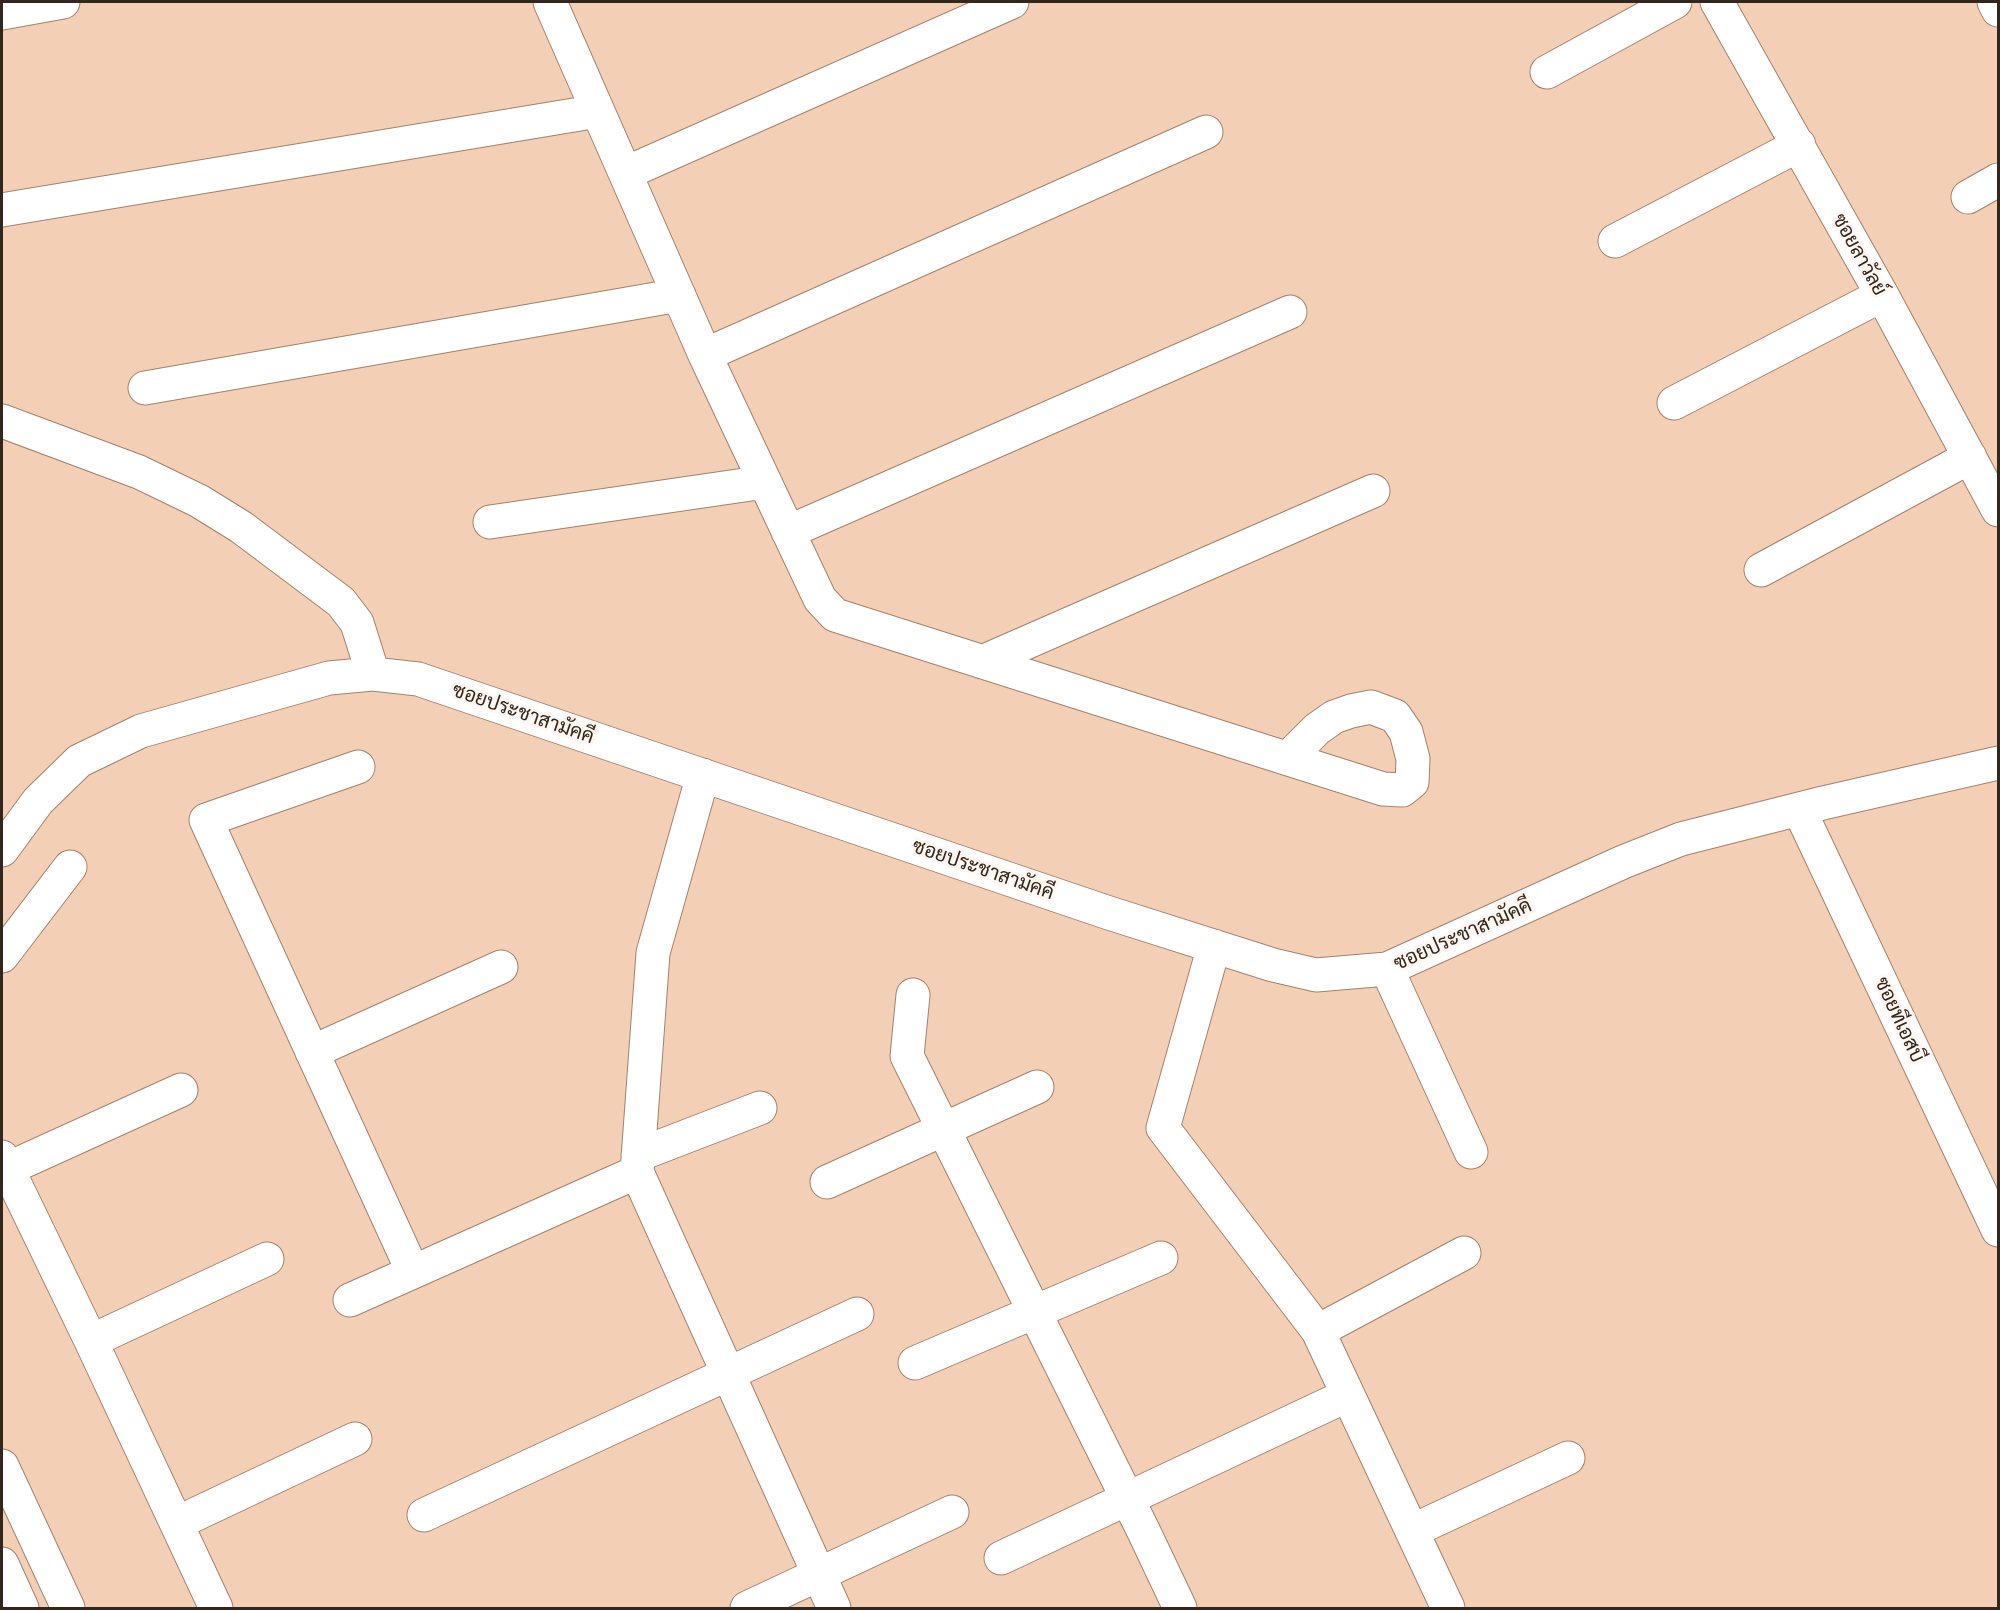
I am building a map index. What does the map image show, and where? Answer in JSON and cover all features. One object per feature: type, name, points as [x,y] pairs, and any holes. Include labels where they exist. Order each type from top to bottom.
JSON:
[{"type":"street","points":[[2,13],[63,2]]},
{"type":"street","points":[[550,2],[705,355],[820,599],[835,615],[1288,758]]},
{"type":"street","points":[[626,173],[1012,2]]},
{"type":"street","points":[[1547,72],[1675,2]]},
{"type":"street","name":"ซอยลาวัลย์","points":[[1717,2],[1882,295],[1998,510]]},
{"type":"street","points":[[1994,2],[1998,10]]},
{"type":"street","points":[[2,210],[598,111]]},
{"type":"street","points":[[705,355],[1206,132]]},
{"type":"street","points":[[1615,241],[1799,146]]},
{"type":"street","points":[[1968,197],[1998,180]]},
{"type":"street","points":[[145,388],[679,295]]},
{"type":"street","points":[[1674,403],[1882,295]]},
{"type":"street","points":[[788,532],[1290,312]]},
{"type":"street","points":[[2,421],[139,472],[199,501],[241,527],[340,602],[357,623],[373,675]]},
{"type":"street","points":[[1761,570],[1970,457]]},
{"type":"street","points":[[490,522],[765,482]]},
{"type":"street","points":[[982,662],[1373,491]]},
{"type":"street","name":"ซอยประชาสามัคคี","points":[[2,850],[38,801],[79,761],[141,731],[329,678],[373,675],[418,679],[1098,909],[1274,965],[1316,975],[1387,969],[1412,960],[1623,862],[1681,839],[1998,763]]},
{"type":"street","points":[[358,767],[206,820],[412,1272]]},
{"type":"street","points":[[704,775],[653,953],[637,1163],[727,1373],[834,1608]]},
{"type":"street","name":"ซอยทีเอสบี","points":[[1799,809],[1998,1230]]},
{"type":"street","points":[[2,956],[70,867]]},
{"type":"street","points":[[1214,946],[1162,1128],[1318,1331],[1448,1608]]},
{"type":"street","points":[[312,1052],[501,967]]},
{"type":"street","points":[[1387,969],[1471,1152]]},
{"type":"street","points":[[913,995],[907,1056],[1128,1498],[1180,1608]]},
{"type":"street","points":[[827,1182],[1037,1087]]},
{"type":"street","points":[[181,1089],[4,1163],[91,1341],[216,1608]]},
{"type":"street","points":[[350,1300],[637,1163],[759,1108]]},
{"type":"street","points":[[1318,1331],[1464,1253]]},
{"type":"street","points":[[915,1363],[1161,1258]]},
{"type":"street","points":[[91,1341],[267,1259]]},
{"type":"street","points":[[424,1515],[857,1314]]},
{"type":"street","points":[[1001,1558],[1348,1395]]},
{"type":"street","points":[[177,1523],[355,1439]]},
{"type":"street","points":[[1412,1531],[1569,1458]]},
{"type":"street","points":[[2,1466],[68,1608]]},
{"type":"street","points":[[747,1608],[952,1512]]},
{"type":"street","points":[[22,1608],[3,1567],[42,1552]]}]
